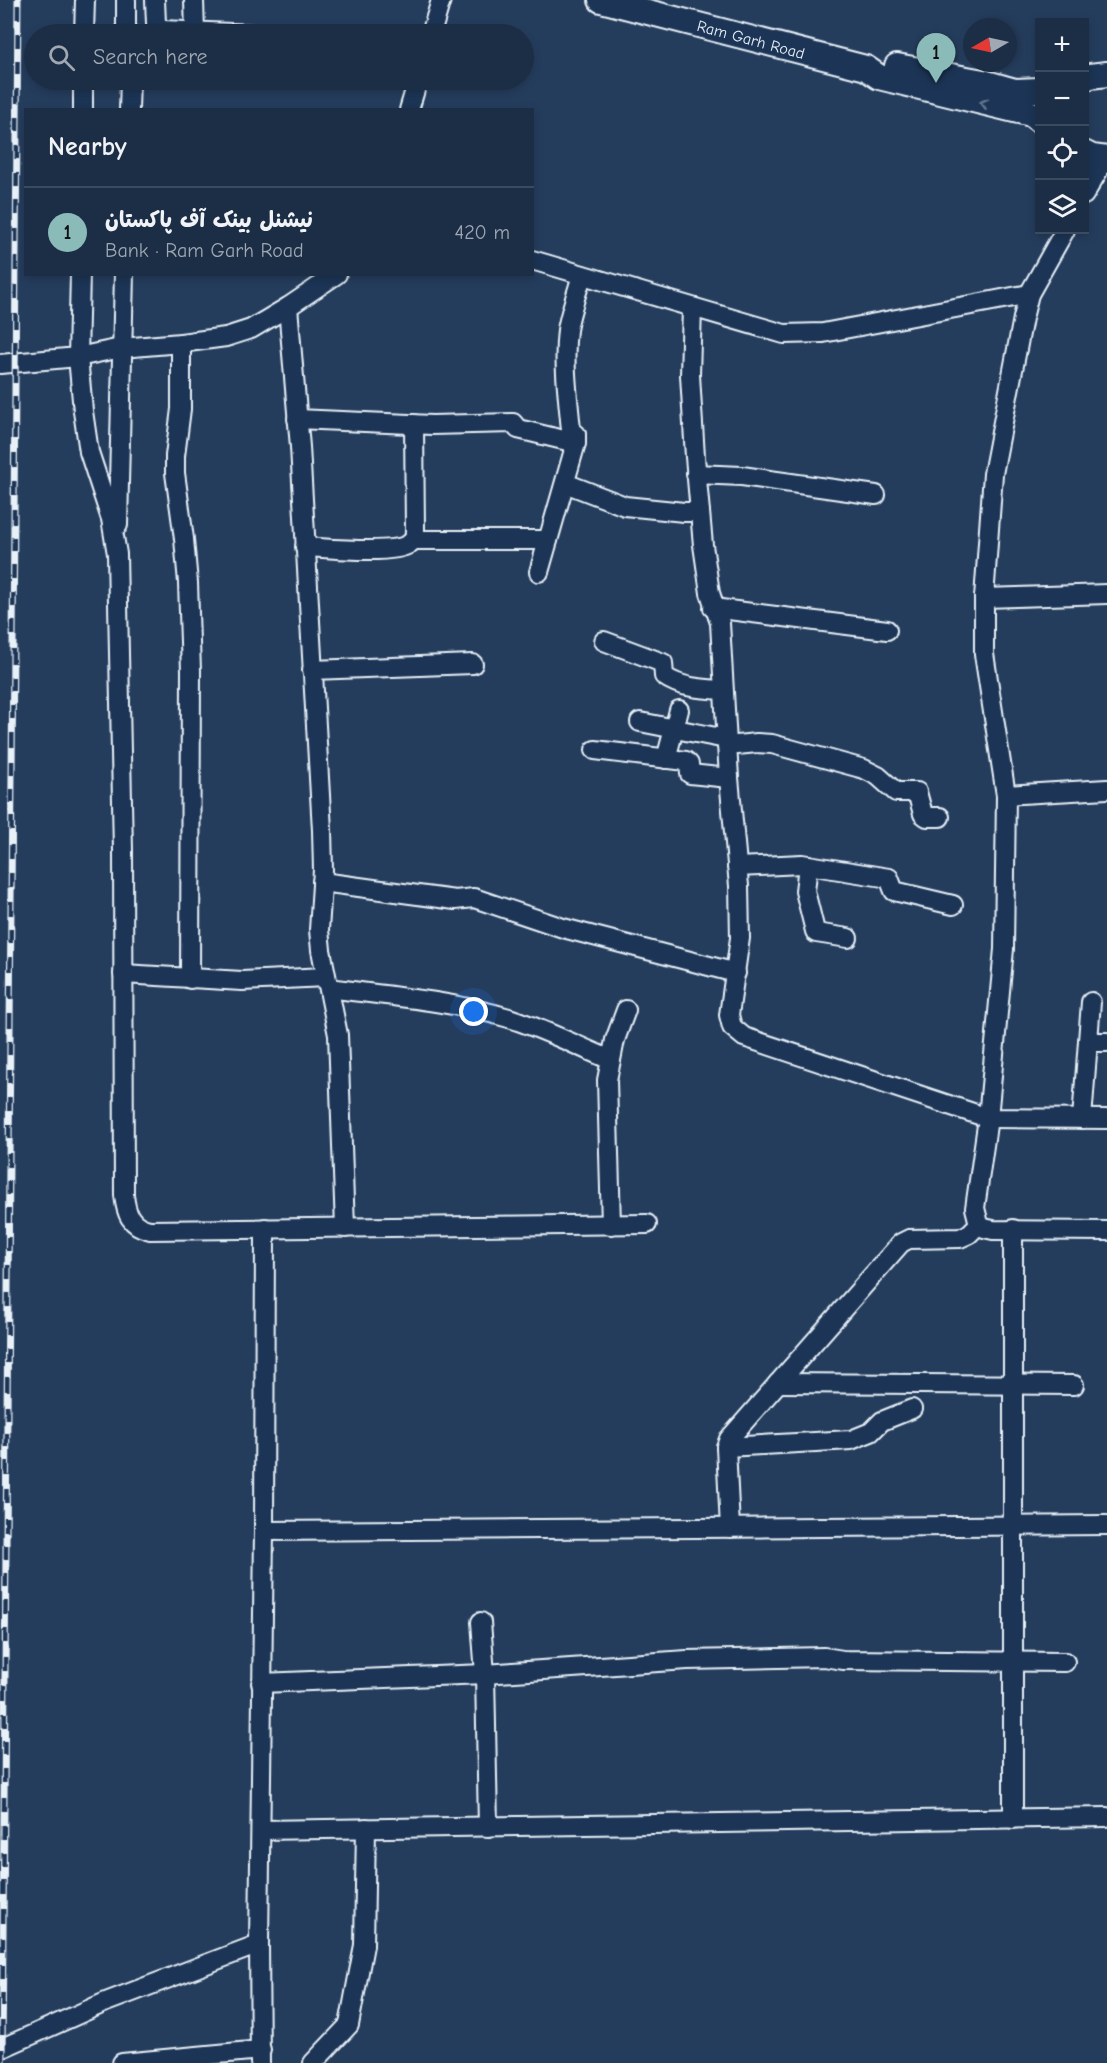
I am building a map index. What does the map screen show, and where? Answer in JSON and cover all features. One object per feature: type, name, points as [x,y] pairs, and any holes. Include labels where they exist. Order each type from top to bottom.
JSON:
[{"type":"main road","name":"Ram Garh Road","points":[[601,0],[866,69],[879,77],[1035,117]]},
{"type":"main road","name":"Ram Garh Road","points":[[866,69],[881,63],[983,82],[1015,91],[1035,90]]},
{"type":"main road","points":[[1089,76],[1107,74]]},
{"type":"street","points":[[84,24],[85,0]]},
{"type":"street","points":[[126,0],[126,24]]},
{"type":"street","points":[[155,0],[156,24]]},
{"type":"street","points":[[194,0],[195,24]]},
{"type":"street","points":[[434,24],[441,0]]},
{"type":"street","points":[[83,90],[83,108]]},
{"type":"street","points":[[129,108],[130,90]]},
{"type":"street","points":[[410,108],[415,90]]},
{"type":"street","points":[[1089,182],[1099,157]]},
{"type":"street","points":[[1063,234],[1029,294],[993,474],[984,598],[984,654],[1006,795],[1004,949],[988,1118],[975,1201],[979,1224],[984,1228],[1107,1231]]},
{"type":"street","points":[[534,261],[784,334],[823,333],[1029,294]]},
{"type":"street","points":[[539,572],[576,443],[576,434],[571,429],[566,345],[567,328],[582,275]]},
{"type":"street","points":[[80,276],[78,357],[83,411],[90,453],[111,519],[117,554]]},
{"type":"street","points":[[124,276],[117,554],[123,851],[124,1195],[128,1216],[137,1226],[150,1230],[647,1224]]},
{"type":"street","points":[[0,364],[78,357],[122,348],[226,337],[251,328],[288,308],[335,276]]},
{"type":"street","points":[[288,308],[322,830],[319,930],[334,1012],[340,1061],[345,1228]]},
{"type":"street","points":[[692,308],[690,375],[696,474],[705,564],[714,608],[720,623],[729,778],[740,886],[740,938],[729,1015],[732,1027],[744,1037],[988,1118],[1107,1119]]},
{"type":"street","points":[[182,343],[181,409],[175,473],[188,583],[191,671],[190,979]]},
{"type":"street","points":[[297,419],[414,424],[513,423],[518,429],[576,443]]},
{"type":"street","points":[[305,547],[393,549],[407,546],[413,540],[415,528],[414,424]]},
{"type":"street","points":[[696,474],[742,476],[876,495]]},
{"type":"street","points":[[565,483],[625,506],[700,512]]},
{"type":"street","points":[[413,540],[548,540]]},
{"type":"street","points":[[984,598],[1107,594]]},
{"type":"street","points":[[714,608],[887,630]]},
{"type":"street","points":[[604,641],[663,663],[666,678],[694,688],[723,690]]},
{"type":"street","points":[[312,670],[473,664]]},
{"type":"street","points":[[666,759],[679,710]]},
{"type":"street","points":[[640,722],[727,742],[782,746],[864,769],[878,776],[896,792],[917,792],[923,814],[927,817],[940,817]]},
{"type":"street","points":[[595,750],[687,762],[690,774],[729,778]]},
{"type":"street","points":[[1006,795],[1107,789]]},
{"type":"street","points":[[737,867],[808,866],[889,878],[894,891],[952,905]]},
{"type":"street","points":[[808,866],[805,891],[816,932],[848,938]]},
{"type":"street","points":[[322,882],[455,900],[474,898],[563,928],[736,973]]},
{"type":"street","points":[[123,974],[190,979],[327,983],[483,1012],[528,1025],[610,1060]]},
{"type":"street","points":[[1082,1119],[1091,1002]]},
{"type":"street","points":[[611,1225],[606,1095],[610,1060],[626,1010]]},
{"type":"street","points":[[1088,1042],[1107,1042]]},
{"type":"street","points":[[730,1527],[726,1447],[729,1439],[901,1243],[909,1239],[960,1238],[969,1234],[979,1224]]},
{"type":"street","points":[[122,2063],[261,2056],[261,1683],[265,1228]]},
{"type":"street","points":[[1013,1229],[1011,1525],[1013,1819]]},
{"type":"street","points":[[778,1383],[1074,1384]]},
{"type":"street","points":[[726,1447],[851,1440],[872,1432],[882,1421],[912,1409]]},
{"type":"street","points":[[264,1531],[1107,1525]]},
{"type":"street","points":[[481,1622],[485,1674],[488,1827]]},
{"type":"street","points":[[261,1683],[485,1674],[711,1660],[824,1658],[1065,1662]]},
{"type":"street","points":[[261,1830],[1107,1817]]},
{"type":"street","points":[[315,2062],[349,2025],[364,1945],[366,1828]]},
{"type":"street","points":[[0,2049],[106,2002],[260,1944]]},
{"type":"railway","points":[[2,2063],[18,0]]},
{"type":"place","name":"نیشنل بینک آف پاکستان","points":[[936,83]]}]
